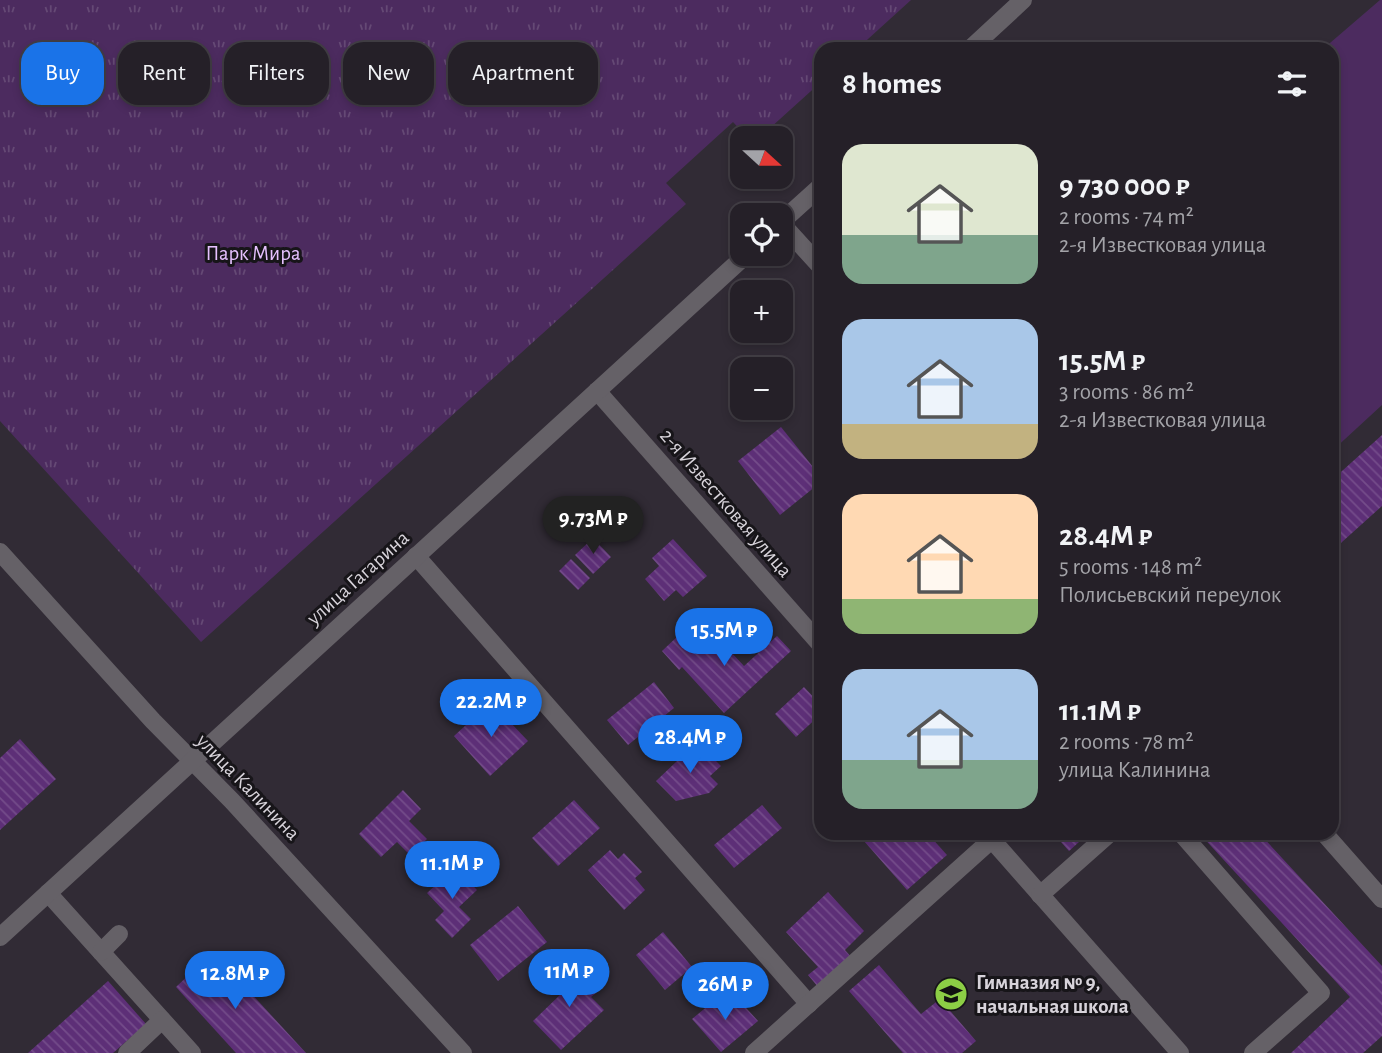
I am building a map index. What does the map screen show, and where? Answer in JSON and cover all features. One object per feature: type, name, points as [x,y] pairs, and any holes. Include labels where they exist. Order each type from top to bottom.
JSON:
[{"type":"street","points":[[978,42],[1023,0]]},
{"type":"street","points":[[793,212],[814,192]]},
{"type":"street","points":[[793,236],[814,259]]},
{"type":"street","name":"улица Гагарина","points":[[0,937],[734,266]]},
{"type":"street","name":"2-я Известковая улица","points":[[597,391],[814,637]]},
{"type":"street","name":"улица Калинина","points":[[0,552],[463,1053]]},
{"type":"street","points":[[416,556],[808,1004]]},
{"type":"street","points":[[754,1053],[987,840]]},
{"type":"street","points":[[996,840],[1040,895],[1180,1053]]},
{"type":"street","points":[[1040,895],[1102,840]]},
{"type":"street","points":[[1187,840],[1321,993],[1253,1053]]},
{"type":"street","points":[[1330,840],[1382,899]]},
{"type":"street","points":[[48,894],[192,1053]]},
{"type":"street","points":[[101,952],[119,934]]},
{"type":"street","points":[[127,1053],[162,1020]]},
{"type":"green space","name":"Парк Мира","points":[[0,0],[911,0],[865,42],[814,42],[814,88],[772,126],[737,126],[733,122],[666,183],[686,204],[201,642],[0,421]]},
{"type":"green space","points":[[1382,0],[1382,405],[1339,445],[1339,42],[1331,42]]},
{"type":"building","points":[[781,427],[814,468],[814,488],[780,515],[738,461]]},
{"type":"building","points":[[1382,435],[1382,506],[1339,545],[1339,474]]},
{"type":"building","points":[[593,538],[611,557],[593,574],[575,555]]},
{"type":"building","points":[[673,539],[707,576],[683,597],[676,590],[664,601],[645,579],[659,566],[652,558]]},
{"type":"building","points":[[571,559],[590,578],[578,590],[559,571]]},
{"type":"building","points":[[679,635],[696,654],[716,636],[744,666],[777,636],[791,651],[724,713],[682,667],[679,670],[662,651]]},
{"type":"building","points":[[654,682],[674,708],[628,745],[607,720]]},
{"type":"building","points":[[804,687],[814,698],[814,720],[796,737],[775,714]]},
{"type":"building","points":[[491,702],[528,741],[490,776],[454,736]]},
{"type":"building","points":[[20,739],[56,779],[0,830],[0,758]]},
{"type":"building","points":[[697,742],[721,766],[710,776],[718,784],[709,793],[676,801],[656,781]]},
{"type":"building","points":[[403,790],[421,809],[409,821],[427,839],[410,855],[397,842],[381,857],[359,834]]},
{"type":"building","points":[[574,800],[600,828],[558,866],[532,838]]},
{"type":"building","points":[[762,805],[782,828],[734,868],[714,845]]},
{"type":"building","points":[[863,840],[933,840],[947,855],[907,890]]},
{"type":"building","points":[[1059,840],[1081,840],[1069,851]]},
{"type":"building","points":[[1205,840],[1265,840],[1382,966],[1382,1036],[1363,1053],[1291,1053],[1350,997]]},
{"type":"building","points":[[610,850],[618,859],[624,853],[642,872],[635,878],[645,890],[624,910],[588,870]]},
{"type":"building","points":[[455,867],[477,890],[459,907],[471,919],[452,938],[435,920],[444,911],[427,893]]},
{"type":"building","points":[[828,892],[864,931],[845,950],[852,958],[819,988],[808,975],[818,967],[786,932]]},
{"type":"building","points":[[518,906],[547,942],[498,981],[470,945]]},
{"type":"building","points":[[663,932],[692,967],[665,990],[636,955]]},
{"type":"building","points":[[213,952],[306,1053],[236,1053],[176,987]]},
{"type":"building","points":[[572,964],[597,992],[591,997],[604,1010],[561,1050],[533,1021],[562,993],[552,983]]},
{"type":"building","points":[[879,965],[921,1014],[940,999],[976,1041],[962,1053],[903,1053],[849,991]]},
{"type":"building","points":[[108,981],[146,1024],[113,1053],[28,1053]]},
{"type":"building","points":[[721,995],[730,1006],[738,999],[758,1021],[721,1052],[692,1019]]},
{"type":"place","name":"Гимназия № 9, начальная школа","points":[[951,994]]}]
